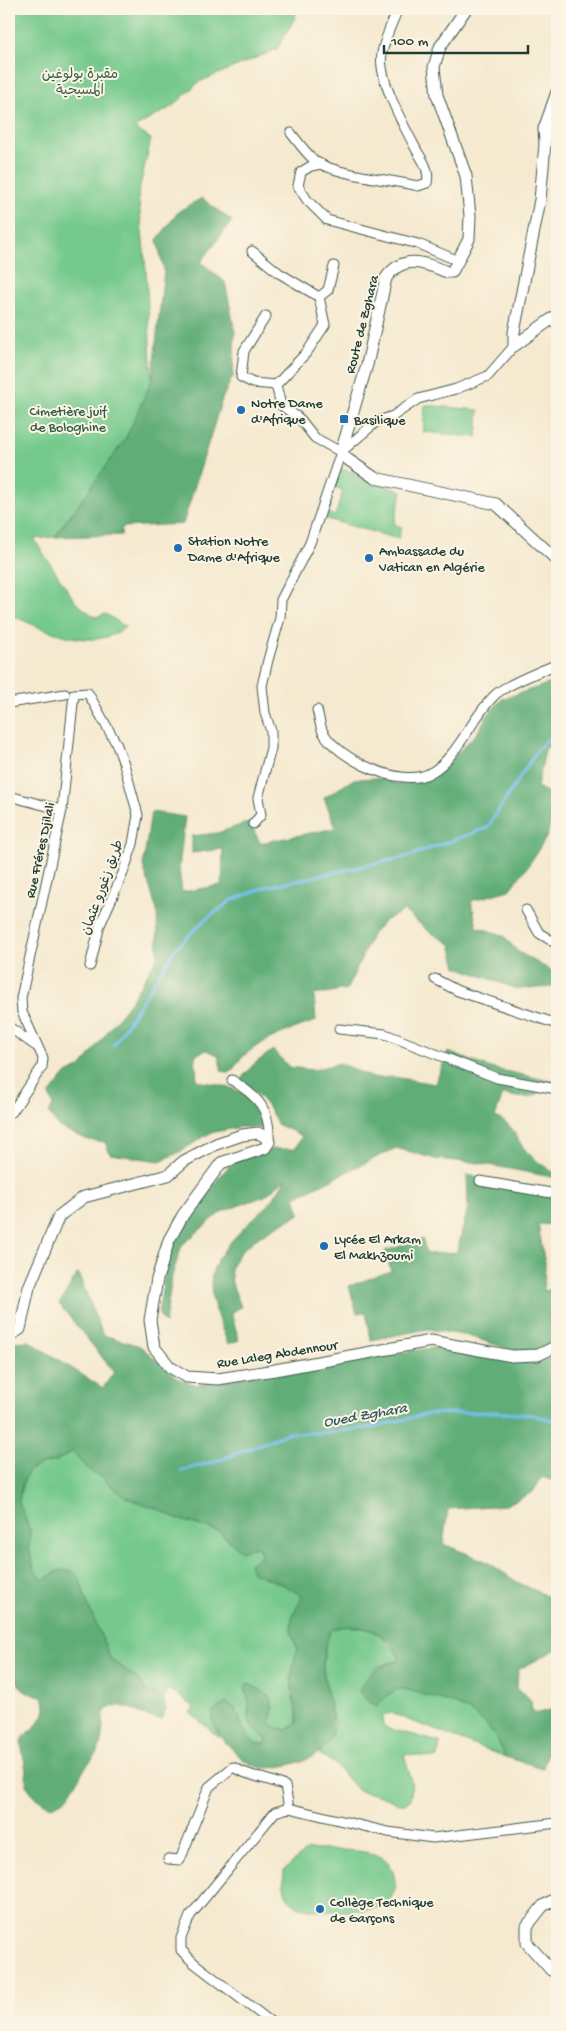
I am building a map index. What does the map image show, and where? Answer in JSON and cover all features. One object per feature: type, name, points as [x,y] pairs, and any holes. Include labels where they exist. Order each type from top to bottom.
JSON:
[{"type":"street","points":[[291,133],[314,160],[321,164],[358,175],[418,186],[427,183],[426,166],[408,133],[382,71],[382,54],[398,9]]},
{"type":"street","points":[[321,164],[311,166],[301,172],[298,186],[307,200],[327,220],[418,244],[459,261],[469,239],[470,216],[466,176],[439,104],[434,67],[440,47],[466,9]]},
{"type":"street","points":[[514,346],[514,332],[540,200],[545,144],[544,129],[557,92]]},
{"type":"street","points":[[252,250],[279,274],[319,297],[325,325],[307,352],[276,385]]},
{"type":"street","name":"Route de Zghara","points":[[344,456],[386,278],[392,269],[401,263],[411,261],[446,272],[452,272],[459,261]]},
{"type":"street","points":[[319,297],[328,290],[334,266]]},
{"type":"street","points":[[253,824],[261,815],[258,798],[271,748],[271,731],[265,713],[262,686],[280,618],[282,600],[310,543],[344,456],[376,422],[393,416],[418,399],[456,389],[488,376],[514,346],[557,315]]},
{"type":"street","points":[[266,316],[244,351],[240,377],[253,383],[276,385]]},
{"type":"street","points":[[276,385],[281,405],[300,419],[315,438],[375,478],[496,504],[557,560]]},
{"type":"street","points":[[317,710],[322,732],[333,744],[375,770],[396,777],[414,778],[429,773],[443,764],[481,710],[497,693],[557,664]]},
{"type":"street","name":"طريق زغورو عثمان","points":[[70,694],[88,693],[96,704],[124,764],[138,815],[133,844],[123,873],[100,925],[90,966]]},
{"type":"street","points":[[9,703],[70,694]]},
{"type":"street","name":"Rue Fréres Djilali","points":[[9,1113],[18,1105],[42,1067],[44,1058],[22,1012],[22,998],[62,810],[70,694]]},
{"type":"street","points":[[9,796],[62,810]]},
{"type":"street","points":[[526,910],[539,933],[557,944]]},
{"type":"street","points":[[434,979],[458,991],[557,1024]]},
{"type":"street","points":[[9,1027],[37,1046]]},
{"type":"street","points":[[339,1029],[385,1034],[497,1078],[557,1089]]},
{"type":"street","points":[[232,1080],[250,1092],[264,1109],[270,1124],[269,1142]]},
{"type":"street","points":[[9,1336],[20,1329],[29,1287],[59,1216],[84,1196],[168,1175],[184,1161],[216,1144],[242,1135],[258,1133],[269,1142]]},
{"type":"street","name":"Rue Laleg Abdennour","points":[[269,1142],[260,1152],[221,1163],[184,1215],[169,1240],[157,1279],[150,1320],[154,1347],[170,1367],[187,1377],[218,1379],[431,1341],[512,1356],[538,1354],[557,1346]]},
{"type":"street","points":[[480,1181],[557,1194]]},
{"type":"street","points":[[168,1859],[180,1860],[209,1787],[233,1767],[245,1774],[269,1779],[284,1786],[290,1808]]},
{"type":"street","points":[[271,2022],[194,1963],[181,1950],[181,1938],[190,1916],[275,1812],[290,1808],[388,1832],[433,1838],[557,1823]]},
{"type":"street","points":[[557,1898],[543,1906],[527,1926],[528,1943],[551,1970],[557,1971]]},
{"type":"green space","name":"مقبرة بولوغين المسيحية","points":[[9,9],[297,9],[295,18],[277,49],[199,82],[173,106],[134,128],[151,139],[138,194],[146,270],[152,380],[126,438],[101,478],[65,521],[55,537],[34,539],[76,603],[95,617],[106,614],[126,627],[111,635],[97,639],[85,639],[58,634],[9,614]]},
{"type":"green space","points":[[202,198],[232,221],[201,262],[225,282],[235,331],[233,376],[222,399],[183,524],[122,527],[121,535],[55,537],[126,438],[152,380],[164,270],[157,240],[179,211]]},
{"type":"green space","points":[[425,405],[479,410],[477,437],[423,432]]},
{"type":"green space","points":[[339,468],[355,473],[354,476],[402,491],[394,524],[402,527],[398,539],[323,518],[325,512],[335,516],[343,491],[333,486]]},
{"type":"green space","points":[[557,681],[557,748],[546,747],[537,787],[557,797],[547,836],[528,866],[509,890],[471,901],[477,927],[503,935],[517,951],[557,974],[555,987],[517,989],[457,967],[451,944],[430,932],[404,911],[384,921],[372,935],[347,989],[314,995],[316,1021],[261,1044],[243,1057],[230,1073],[222,1071],[218,1055],[207,1050],[195,1055],[197,1081],[231,1088],[250,1098],[257,1106],[263,1128],[240,1127],[210,1133],[178,1153],[160,1161],[110,1154],[105,1142],[88,1140],[59,1127],[49,1114],[53,1105],[49,1095],[65,1075],[82,1066],[132,999],[158,956],[157,910],[143,866],[151,812],[185,817],[179,869],[182,892],[222,885],[223,849],[192,853],[192,836],[217,833],[250,822],[260,843],[336,828],[324,798],[354,779],[377,778],[399,784],[423,782],[446,765],[477,733],[487,716],[502,699]]},
{"type":"green space","points":[[273,1050],[289,1067],[313,1070],[340,1063],[373,1078],[394,1077],[435,1084],[448,1052],[490,1068],[555,1082],[542,1092],[531,1097],[503,1094],[495,1117],[510,1126],[530,1155],[557,1174],[557,1178],[479,1163],[435,1159],[396,1148],[295,1197],[300,1214],[256,1239],[237,1257],[232,1267],[231,1277],[241,1307],[231,1313],[239,1340],[228,1344],[214,1304],[211,1288],[212,1274],[225,1248],[272,1200],[285,1179],[265,1196],[221,1212],[182,1245],[172,1276],[165,1323],[158,1313],[170,1247],[178,1217],[200,1200],[234,1160],[273,1149],[295,1149],[302,1136],[277,1124],[262,1099],[239,1081],[254,1064]]},
{"type":"green space","points":[[467,1175],[557,1192],[557,1225],[538,1224],[545,1265],[544,1291],[557,1288],[557,1342],[534,1351],[509,1349],[468,1336],[428,1329],[371,1340],[366,1312],[357,1313],[349,1286],[391,1271],[385,1251],[423,1239],[426,1254],[457,1252],[468,1207]]},
{"type":"green space","points":[[78,1273],[103,1335],[140,1346],[179,1379],[197,1385],[437,1347],[511,1360],[545,1359],[557,1355],[557,1482],[542,1477],[533,1492],[506,1505],[448,1509],[443,1544],[488,1562],[517,1582],[551,1598],[557,1588],[557,1649],[518,1670],[517,1688],[531,1701],[532,1711],[539,1713],[551,1710],[556,1726],[543,1768],[505,1757],[499,1743],[484,1722],[474,1714],[451,1703],[402,1689],[391,1693],[377,1706],[368,1702],[359,1691],[371,1673],[380,1667],[400,1660],[394,1648],[384,1637],[362,1627],[354,1626],[331,1630],[326,1644],[323,1671],[332,1730],[329,1741],[321,1751],[308,1759],[274,1767],[262,1768],[245,1761],[221,1736],[215,1725],[212,1712],[226,1703],[235,1708],[242,1726],[249,1737],[253,1741],[265,1744],[267,1739],[255,1731],[248,1718],[250,1704],[245,1689],[247,1683],[269,1697],[272,1707],[270,1722],[275,1727],[287,1730],[297,1723],[291,1677],[297,1649],[291,1630],[292,1618],[302,1596],[279,1582],[252,1572],[249,1564],[262,1555],[257,1546],[241,1551],[219,1531],[178,1519],[158,1509],[127,1498],[104,1478],[89,1470],[72,1452],[56,1461],[42,1464],[29,1470],[21,1488],[19,1503],[30,1530],[29,1548],[34,1569],[43,1580],[60,1570],[73,1571],[79,1577],[87,1603],[111,1659],[138,1679],[147,1692],[164,1698],[166,1710],[162,1719],[155,1719],[125,1707],[111,1707],[104,1712],[102,1738],[98,1753],[87,1765],[67,1798],[53,1806],[44,1803],[35,1796],[26,1785],[21,1740],[40,1721],[45,1710],[45,1704],[43,1697],[28,1693],[21,1688],[9,1662],[9,1439],[14,1425],[9,1424],[9,1342],[29,1341],[103,1388],[114,1372],[59,1304]]},
{"type":"green space","points":[[72,1452],[89,1470],[105,1478],[111,1486],[127,1498],[158,1509],[178,1519],[219,1532],[241,1551],[257,1545],[262,1555],[249,1564],[263,1577],[293,1589],[302,1597],[292,1618],[291,1630],[297,1649],[291,1677],[297,1723],[287,1730],[275,1727],[270,1722],[274,1708],[247,1697],[250,1725],[267,1739],[265,1745],[258,1744],[249,1737],[242,1726],[235,1708],[212,1719],[220,1738],[190,1713],[194,1707],[169,1689],[164,1698],[147,1692],[138,1679],[111,1659],[87,1603],[79,1577],[60,1570],[43,1580],[34,1569],[29,1548],[30,1530],[19,1503],[21,1488],[29,1470],[42,1464],[56,1461]]},
{"type":"green space","points":[[340,1626],[376,1632],[388,1642],[400,1660],[376,1667],[377,1706],[398,1689],[410,1690],[451,1703],[474,1714],[484,1722],[499,1743],[505,1757],[391,1713],[383,1715],[382,1723],[387,1728],[440,1742],[438,1758],[404,1754],[411,1784],[410,1799],[406,1803],[398,1804],[377,1795],[358,1791],[334,1763],[319,1754],[331,1736],[334,1725],[323,1669],[326,1640],[331,1630]]},
{"type":"green space","points":[[307,1850],[357,1851],[383,1858],[390,1865],[394,1874],[395,1887],[393,1894],[385,1904],[367,1910],[326,1911],[302,1908],[295,1905],[286,1894],[284,1870]]},
{"type":"waterway","points":[[113,1046],[176,948],[206,919],[232,900],[266,887],[406,857],[487,828],[538,749],[557,731]]},
{"type":"waterway","name":"Oued Zghara","points":[[181,1471],[223,1459],[288,1433],[327,1433],[373,1427],[427,1414],[490,1412],[533,1415],[557,1421]]},
{"type":"place","name":"Notre Dame d'Afrique","points":[[241,410]]},
{"type":"place","name":"Basilique","points":[[344,419]]},
{"type":"place","name":"Station Notre Dame d'Afrique","points":[[178,548]]},
{"type":"place","name":"Ambassade du Vatican en Algérie","points":[[369,558]]},
{"type":"place","name":"Lycée El Arkam El Makhzoumi","points":[[324,1246]]},
{"type":"place","name":"Collège Technique de Garçons","points":[[320,1909]]},
{"type":"park label","name":"Cimetière juif de Bologhine","points":[[68,418]]}]
